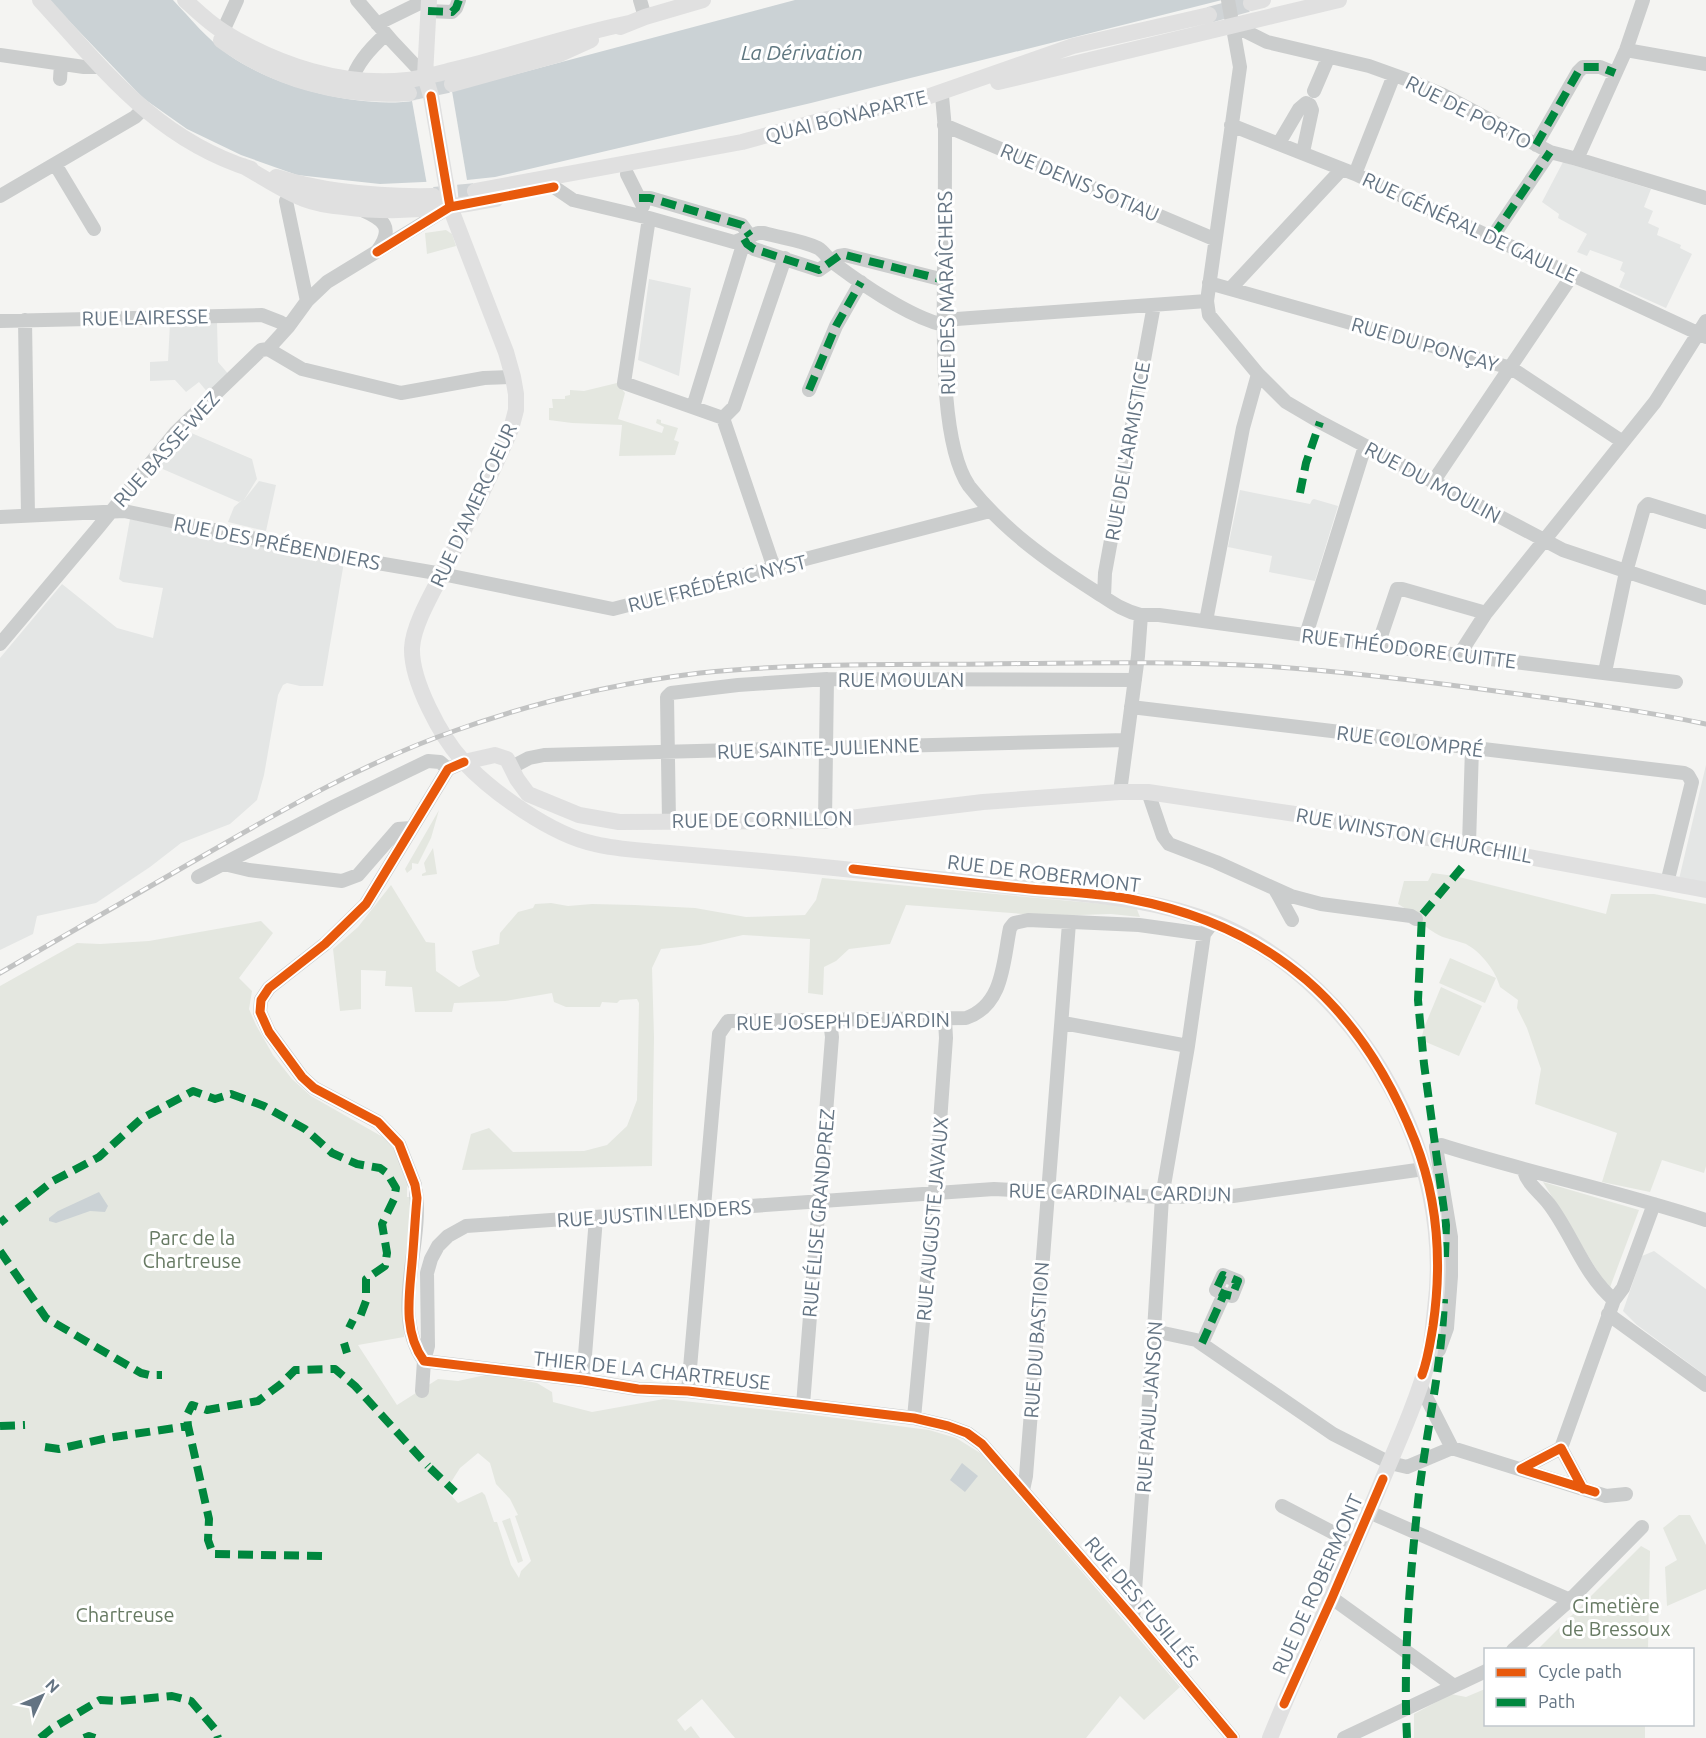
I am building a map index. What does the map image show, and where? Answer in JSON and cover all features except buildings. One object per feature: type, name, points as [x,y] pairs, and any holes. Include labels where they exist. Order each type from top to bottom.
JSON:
[{"type":"main road","points":[[40,0],[142,110],[195,146],[222,159],[309,186],[381,196],[433,196]]},
{"type":"main road","points":[[184,0],[223,31],[282,61],[353,79],[428,86],[477,64],[597,29],[628,23]]},
{"type":"main road","points":[[184,0],[204,25],[220,39],[242,56],[270,70],[288,77],[337,89],[385,94],[409,93]]},
{"type":"main road","points":[[452,84],[560,54],[628,23],[703,0]]},
{"type":"main road","points":[[924,98],[942,96],[1339,0]]},
{"type":"main road","name":"RUE D'AMERCOEUR","points":[[428,4],[428,86],[450,207],[506,352],[516,394],[516,410],[511,429],[428,602],[412,642],[415,677],[423,696],[454,750],[464,762]]},
{"type":"main road","name":"QUAI BONAPARTE","points":[[475,191],[742,142],[824,120],[924,98],[1073,46],[1209,15]]},
{"type":"main road","points":[[243,166],[305,200],[323,205],[361,210],[416,210],[450,207],[627,174],[742,142]]},
{"type":"main road","points":[[464,762],[495,755],[507,759],[512,767]]},
{"type":"main road","name":"RUE DE ROBERMONT","points":[[464,762],[498,792],[544,823],[591,844],[1129,899],[1209,928],[1245,936],[1305,979],[1342,1015],[1377,1062],[1396,1096],[1425,1169],[1436,1227],[1438,1266],[1436,1303],[1427,1361],[1420,1385],[1369,1512],[1270,1738]]},
{"type":"main road","name":"RUE DE CORNILLON","points":[[512,767],[517,779],[528,794],[579,815],[619,822],[825,821],[983,802],[1120,792]]},
{"type":"main road","name":"RUE WINSTON CHURCHILL","points":[[1120,792],[1148,792],[1316,817],[1706,890]]},
{"type":"street","points":[[223,31],[237,0]]},
{"type":"street","points":[[357,0],[428,86]]},
{"type":"street","points":[[353,79],[354,72],[377,42],[382,29],[428,4],[452,12],[459,0]]},
{"type":"street","points":[[640,0],[645,17]]},
{"type":"street","points":[[554,188],[573,200],[734,242],[764,233],[817,248],[831,262],[861,282],[910,312],[933,323],[1207,300],[1240,67],[1228,0]]},
{"type":"street","points":[[1577,159],[1626,50],[1643,0]]},
{"type":"street","name":"RUE DE PORTO","points":[[1233,25],[1267,42],[1369,66],[1394,75],[1443,95],[1550,152],[1706,198]]},
{"type":"street","points":[[1626,50],[1706,64]]},
{"type":"street","points":[[0,55],[101,67]]},
{"type":"street","points":[[1314,91],[1328,56]]},
{"type":"street","points":[[60,79],[61,64]]},
{"type":"street","points":[[1536,145],[1583,67],[1600,67],[1615,73]]},
{"type":"street","points":[[1355,174],[1394,75]]},
{"type":"street","name":"RUE DES MARAÎCHERS","points":[[942,96],[944,125],[943,322],[949,411],[954,446],[965,480],[1015,536],[1058,568],[1126,612],[1141,615]]},
{"type":"street","points":[[1279,143],[1299,109],[1306,103],[1312,110],[1303,152]]},
{"type":"street","points":[[0,196],[135,117],[142,110]]},
{"type":"street","name":"RUE DENIS SOTIAU","points":[[944,125],[1215,239]]},
{"type":"street","name":"RUE GÉNÉRAL DE GAULLE","points":[[1231,125],[1355,174],[1493,236],[1702,335]]},
{"type":"street","points":[[1493,236],[1550,152]]},
{"type":"street","points":[[55,164],[94,230]]},
{"type":"street","points":[[1232,288],[1342,169]]},
{"type":"street","points":[[627,174],[649,218],[624,383],[723,418]]},
{"type":"street","points":[[292,193],[286,201],[307,301]]},
{"type":"street","points":[[639,198],[650,198],[742,225],[747,244],[754,249],[819,270],[844,255],[944,280]]},
{"type":"street","name":"RUE BASSE-WEZ","points":[[0,644],[176,432],[261,350],[268,349],[307,301],[327,282],[450,207]]},
{"type":"street","points":[[361,210],[381,220],[387,229],[387,237],[377,252]]},
{"type":"street","points":[[693,407],[745,239]]},
{"type":"street","points":[[723,418],[734,406],[784,258]]},
{"type":"street","points":[[1433,482],[1573,274]]},
{"type":"street","points":[[809,390],[836,326],[861,282]]},
{"type":"street","name":"RUE DU PONÇAY","points":[[1209,283],[1511,368],[1623,442]]},
{"type":"street","name":"RUE DU MOULIN","points":[[1207,300],[1209,315],[1258,374],[1286,402],[1563,550],[1706,598]]},
{"type":"street","name":"RUE DE L'ARMISTICE","points":[[1104,597],[1105,573],[1154,305]]},
{"type":"street","name":"RUE LAIRESSE","points":[[0,321],[262,315],[288,327]]},
{"type":"street","points":[[25,320],[28,516]]},
{"type":"street","points":[[1459,655],[1486,613],[1655,402],[1702,335],[1706,321]]},
{"type":"street","points":[[268,349],[302,369],[401,393],[484,378],[513,376]]},
{"type":"street","points":[[1206,621],[1243,428],[1258,374]]},
{"type":"street","points":[[723,418],[774,568]]},
{"type":"street","points":[[1306,635],[1365,446]]},
{"type":"street","points":[[1605,672],[1626,572],[1644,508],[1648,504],[1706,522]]},
{"type":"street","name":"RUE FRÉDÉRIC NYST","points":[[442,574],[613,609],[990,510]]},
{"type":"street","name":"RUE DES PRÉBENDIERS","points":[[0,517],[124,511],[337,556],[442,574]]},
{"type":"street","points":[[1378,645],[1397,589],[1486,613]]},
{"type":"street","points":[[1120,792],[1141,615]]},
{"type":"street","name":"RUE THÉODORE CUITTE","points":[[1141,615],[1206,621],[1676,682]]},
{"type":"street","points":[[825,821],[827,679]]},
{"type":"street","name":"RUE MOULAN","points":[[667,752],[668,694],[738,685],[827,679],[1135,680]]},
{"type":"street","name":"RUE COLOMPRÉ","points":[[1131,707],[1684,772],[1692,782],[1667,882]]},
{"type":"street","name":"RUE SAINTE-JULIENNE","points":[[512,767],[544,755],[1126,740]]},
{"type":"street","points":[[1469,844],[1472,748]]},
{"type":"street","points":[[667,752],[669,821]]},
{"type":"street","points":[[198,877],[335,806],[428,762],[440,762],[448,769]]},
{"type":"street","points":[[424,1361],[411,1334],[408,1310],[415,1188],[399,1144],[378,1122],[314,1088],[302,1077],[269,1032],[260,1012],[261,1000],[269,988],[325,944],[366,904],[448,769],[464,762]]},
{"type":"street","points":[[1148,792],[1163,836],[1169,844],[1216,862],[1291,896],[1321,904],[1411,916],[1416,919]]},
{"type":"street","points":[[224,864],[249,870],[342,881],[358,875],[398,828],[411,828]]},
{"type":"street","points":[[1276,891],[1292,920]]},
{"type":"street","name":"RUE JOSEPH DEJARDIN","points":[[688,1391],[721,1031],[728,1021],[945,1020],[974,1016],[991,1002],[999,981],[1010,928],[1014,923],[1028,920],[1070,923]]},
{"type":"street","points":[[1070,923],[1209,928]]},
{"type":"street","name":"RUE DU BASTION","points":[[1023,1490],[1026,1476],[1070,923]]},
{"type":"street","name":"RUE PAUL JANSON","points":[[1133,1618],[1162,1197],[1209,928]]},
{"type":"street","name":"RUE AUGUSTE JAVAUX","points":[[914,1418],[935,1192],[946,1038],[945,1020]]},
{"type":"street","name":"RUE ÉLISE GRANDPREZ","points":[[802,1405],[832,1037],[830,1021]]},
{"type":"street","points":[[1063,1023],[1188,1047]]},
{"type":"street","points":[[1427,1361],[1439,1350],[1447,1328],[1451,1276],[1450,1228],[1436,1147],[1441,1145],[1524,1171],[1654,1203],[1700,1218]]},
{"type":"street","name":"RUE CARDINAL CARDIJN","points":[[994,1190],[1162,1197],[1233,1196],[1425,1169]]},
{"type":"street","points":[[1524,1171],[1527,1180],[1552,1209],[1600,1287],[1614,1300]]},
{"type":"street","name":"RUE JUSTIN LENDERS","points":[[422,1391],[424,1361],[428,1346],[427,1273],[438,1246],[448,1236],[466,1226],[819,1203],[935,1192],[994,1190]]},
{"type":"street","points":[[1521,1469],[1561,1448],[1608,1314],[1623,1288],[1654,1203]]},
{"type":"street","points":[[584,1380],[596,1218]]},
{"type":"street","points":[[1202,1343],[1224,1294]]},
{"type":"street","points":[[1608,1314],[1706,1385]]},
{"type":"street","points":[[1154,1331],[1176,1334],[1202,1343],[1334,1434],[1390,1462],[1407,1467],[1452,1448],[1605,1496],[1626,1494]]},
{"type":"street","name":"THIER DE LA CHARTREUSE","points":[[424,1361],[584,1380],[638,1389],[688,1391],[914,1418],[967,1433],[982,1444],[1023,1490]]},
{"type":"street","points":[[1420,1385],[1452,1448]]},
{"type":"street","points":[[1561,1448],[1583,1489]]},
{"type":"street","name":"RUE DES FUSILLÉS","points":[[1023,1490],[1233,1738]]},
{"type":"street","points":[[1281,1506],[1355,1544]]},
{"type":"street","points":[[1369,1512],[1570,1600]]},
{"type":"street","points":[[1515,1648],[1570,1600],[1642,1527]]},
{"type":"street","points":[[1332,1598],[1454,1686]]},
{"type":"street","points":[[1344,1738],[1484,1671]]},
{"type":"shaded area","points":[[1563,162],[1651,189],[1644,207],[1653,211],[1648,223],[1659,228],[1657,235],[1681,245],[1680,248],[1692,254],[1666,308],[1619,287],[1625,273],[1620,270],[1623,262],[1590,250],[1587,256],[1577,252],[1587,234],[1558,218],[1559,214],[1542,202]]},
{"type":"shaded area","points":[[649,279],[691,288],[679,376],[638,360]]},
{"type":"shaded area","points":[[217,322],[218,362],[230,376],[209,394],[199,382],[186,392],[175,380],[150,381],[150,362],[168,361],[170,323]]},
{"type":"shaded area","points":[[189,432],[252,459],[257,479],[244,500],[259,481],[276,485],[266,531],[228,522],[234,507],[242,500],[239,502],[158,467]]},
{"type":"shaded area","points":[[1240,490],[1310,504],[1314,499],[1338,506],[1315,581],[1269,572],[1272,556],[1228,547]]},
{"type":"shaded area","points":[[130,519],[344,562],[323,686],[300,686],[287,683],[283,685],[278,695],[264,775],[257,800],[230,824],[181,843],[96,903],[37,916],[33,934],[0,950],[0,658],[62,584],[117,628],[153,638],[163,588],[123,582],[119,579]]},
{"type":"shaded area","points":[[1706,765],[1706,884],[1679,879]]},
{"type":"shaded area","points":[[1654,1251],[1706,1289],[1706,1376],[1637,1325],[1623,1311],[1642,1256]]},
{"type":"green space","points":[[446,230],[452,234],[456,246],[427,254],[425,233]]},
{"type":"green space","points":[[617,383],[625,393],[618,419],[662,433],[664,427],[656,423],[657,419],[661,420],[661,423],[678,428],[674,440],[679,442],[675,455],[619,456],[622,425],[549,420],[549,408],[553,408],[552,399],[565,399],[565,396],[570,395],[570,390],[584,391]]},
{"type":"green space","points":[[439,810],[431,838],[418,864],[412,863],[412,869],[407,873],[405,869]]},
{"type":"green space","points":[[433,848],[437,874],[422,876],[426,872],[424,863]]},
{"type":"green space","points":[[1432,873],[1455,876],[1606,914],[1611,894],[1654,894],[1706,904],[1706,1166],[1704,1173],[1662,1160],[1650,1192],[1602,1182],[1617,1133],[1535,1104],[1541,1069],[1527,1028],[1517,1008],[1518,1000],[1500,987],[1491,968],[1477,952],[1466,944],[1435,933],[1398,904],[1404,881],[1428,881]]},
{"type":"green space","points":[[822,878],[1136,907],[1140,917],[1111,914],[1049,916],[906,905],[890,944],[849,949],[836,961],[824,967],[823,995],[808,993],[810,939],[743,935],[700,945],[661,949],[652,968],[654,1037],[652,1166],[462,1170],[471,1134],[489,1128],[513,1152],[584,1151],[607,1145],[627,1126],[637,1100],[639,1003],[637,999],[620,1000],[617,1003],[602,1002],[600,1007],[566,1007],[554,1002],[552,993],[505,1001],[454,1003],[452,1012],[415,1012],[412,987],[385,986],[386,971],[361,970],[361,1009],[340,1011],[333,949],[358,927],[391,885],[426,942],[435,943],[436,971],[459,987],[480,976],[472,951],[499,944],[500,933],[518,912],[533,908],[535,904],[695,908],[746,917],[805,915],[816,900]]},
{"type":"green space","points":[[261,921],[273,933],[239,978],[252,991],[249,1009],[273,1055],[292,1079],[311,1096],[388,1140],[412,1180],[407,1187],[407,1197],[415,1197],[407,1259],[404,1337],[358,1345],[397,1405],[438,1379],[458,1381],[490,1374],[537,1383],[552,1392],[553,1402],[592,1412],[664,1399],[929,1430],[956,1438],[982,1454],[1180,1687],[1144,1720],[1120,1696],[1086,1738],[735,1738],[702,1699],[677,1720],[685,1731],[691,1726],[700,1738],[0,1738],[0,986],[77,943],[149,941]],"holes":[[[478,1453],[490,1463],[496,1484],[510,1499],[518,1515],[515,1516],[531,1561],[521,1571],[519,1578],[511,1565],[497,1522],[494,1522],[485,1495],[482,1492],[458,1503],[446,1490],[460,1468]]]},
{"type":"green space","points":[[1450,958],[1496,978],[1485,1003],[1439,983]]},
{"type":"green space","points":[[1441,987],[1482,1006],[1459,1056],[1421,1040]]},
{"type":"green space","points":[[1543,1182],[1639,1210],[1609,1290]]},
{"type":"green space","points":[[1679,1515],[1690,1515],[1706,1545],[1706,1589],[1667,1606],[1665,1567],[1677,1560],[1663,1528]]},
{"type":"green space","points":[[510,1518],[523,1561],[518,1563],[502,1521]]},
{"type":"green space","name":"Cimetière de Bressoux","points":[[1641,1546],[1650,1551],[1648,1648],[1539,1648]]},
{"type":"green space","points":[[1484,1689],[1484,1726],[1645,1726],[1645,1738],[1414,1738],[1414,1714],[1451,1694],[1466,1697]]},
{"type":"water","name":"La Dérivation","points":[[49,0],[173,0],[213,42],[229,55],[267,76],[312,92],[359,101],[382,102],[428,98],[795,0],[1222,0],[811,103],[495,177],[380,184],[297,175],[241,155],[187,129],[143,98]]},
{"type":"water","points":[[99,1192],[108,1206],[105,1212],[90,1211],[56,1223],[49,1221],[49,1218],[58,1211]]},
{"type":"water","points":[[962,1463],[978,1476],[965,1492],[950,1480]]},
{"type":"pier","points":[[452,91],[467,180],[451,184],[427,185],[412,101]]},
{"type":"tunnel","points":[[1209,15],[1251,3]]},
{"type":"tunnel","points":[[409,93],[452,84]]},
{"type":"tunnel","points":[[434,195],[475,191]]},
{"type":"railway","points":[[0,973],[263,821],[391,756],[457,730],[516,711],[608,688],[669,677],[736,670],[843,665],[1228,664],[1413,680],[1605,706],[1706,724]]},
{"type":"marked path","points":[[428,11],[452,12],[459,0]]},
{"type":"marked path","points":[[1536,145],[1583,67],[1600,67],[1615,73]]},
{"type":"marked path","points":[[1493,236],[1550,152]]},
{"type":"marked path","points":[[639,198],[650,198],[742,225],[750,236]]},
{"type":"marked path","points":[[744,239],[754,249],[819,270],[839,256],[845,255],[944,280]]},
{"type":"marked path","points":[[809,390],[836,326],[861,282]]},
{"type":"marked path","points":[[1300,493],[1306,463],[1320,422]]},
{"type":"marked path","points":[[1445,1257],[1446,1225],[1424,1064],[1418,1000],[1422,915],[1463,866]]},
{"type":"marked path","points":[[17,1209],[53,1181],[99,1157],[141,1119],[193,1091],[215,1099],[231,1094],[264,1106],[305,1129],[332,1153],[357,1164],[380,1168],[387,1173],[396,1188],[394,1199],[382,1224],[387,1253],[385,1266],[366,1279],[366,1301],[360,1317]]},
{"type":"marked path","points":[[0,1223],[6,1218]]},
{"type":"marked path","points":[[0,1251],[46,1318],[141,1373],[162,1375]]},
{"type":"marked path","points":[[1202,1343],[1224,1294],[1232,1296],[1238,1281],[1223,1275],[1216,1290],[1224,1294]]},
{"type":"marked path","points":[[1407,1738],[1407,1646],[1413,1554],[1419,1493],[1440,1348],[1444,1299]]},
{"type":"marked path","points":[[349,1328],[353,1320]]},
{"type":"marked path","points":[[344,1343],[347,1353]]},
{"type":"marked path","points":[[322,1556],[213,1554],[208,1540],[209,1519],[188,1426],[187,1415],[192,1405],[207,1410],[258,1401],[295,1370],[335,1369],[355,1386],[428,1466]]},
{"type":"marked path","points":[[0,1426],[25,1425]]},
{"type":"marked path","points":[[45,1447],[59,1449],[107,1438],[188,1426]]},
{"type":"marked path","points":[[430,1468],[455,1492]]},
{"type":"marked path","points":[[40,1738],[100,1700],[119,1701],[172,1696],[191,1701],[215,1729],[218,1738]]},
{"type":"marked path","points":[[84,1738],[89,1736],[95,1738]]},
{"type":"cycle path","points":[[431,96],[450,207]]},
{"type":"cycle path","points":[[377,252],[450,207],[554,187]]},
{"type":"cycle path","points":[[464,762],[448,769],[366,904],[325,944],[269,988],[261,1000],[260,1012],[269,1032],[302,1077],[314,1088],[378,1122],[399,1144],[415,1185],[417,1198],[409,1314],[413,1338],[424,1361],[638,1389],[688,1391],[914,1418],[967,1433],[982,1444],[1133,1618],[1233,1738]]},
{"type":"cycle path","points":[[853,869],[1130,899],[1181,912],[1227,929],[1269,952],[1306,980],[1339,1013],[1368,1050],[1393,1093],[1423,1163],[1436,1232],[1437,1279],[1433,1326],[1422,1375]]},
{"type":"cycle path","points":[[1521,1469],[1561,1448],[1583,1489]]},
{"type":"cycle path","points":[[1521,1469],[1595,1492]]},
{"type":"cycle path","points":[[1284,1704],[1383,1479]]},
{"type":"park label","name":"Parc de la Chartreuse","points":[[192,1248]]},
{"type":"park label","name":"Chartreuse","points":[[125,1614]]}]
